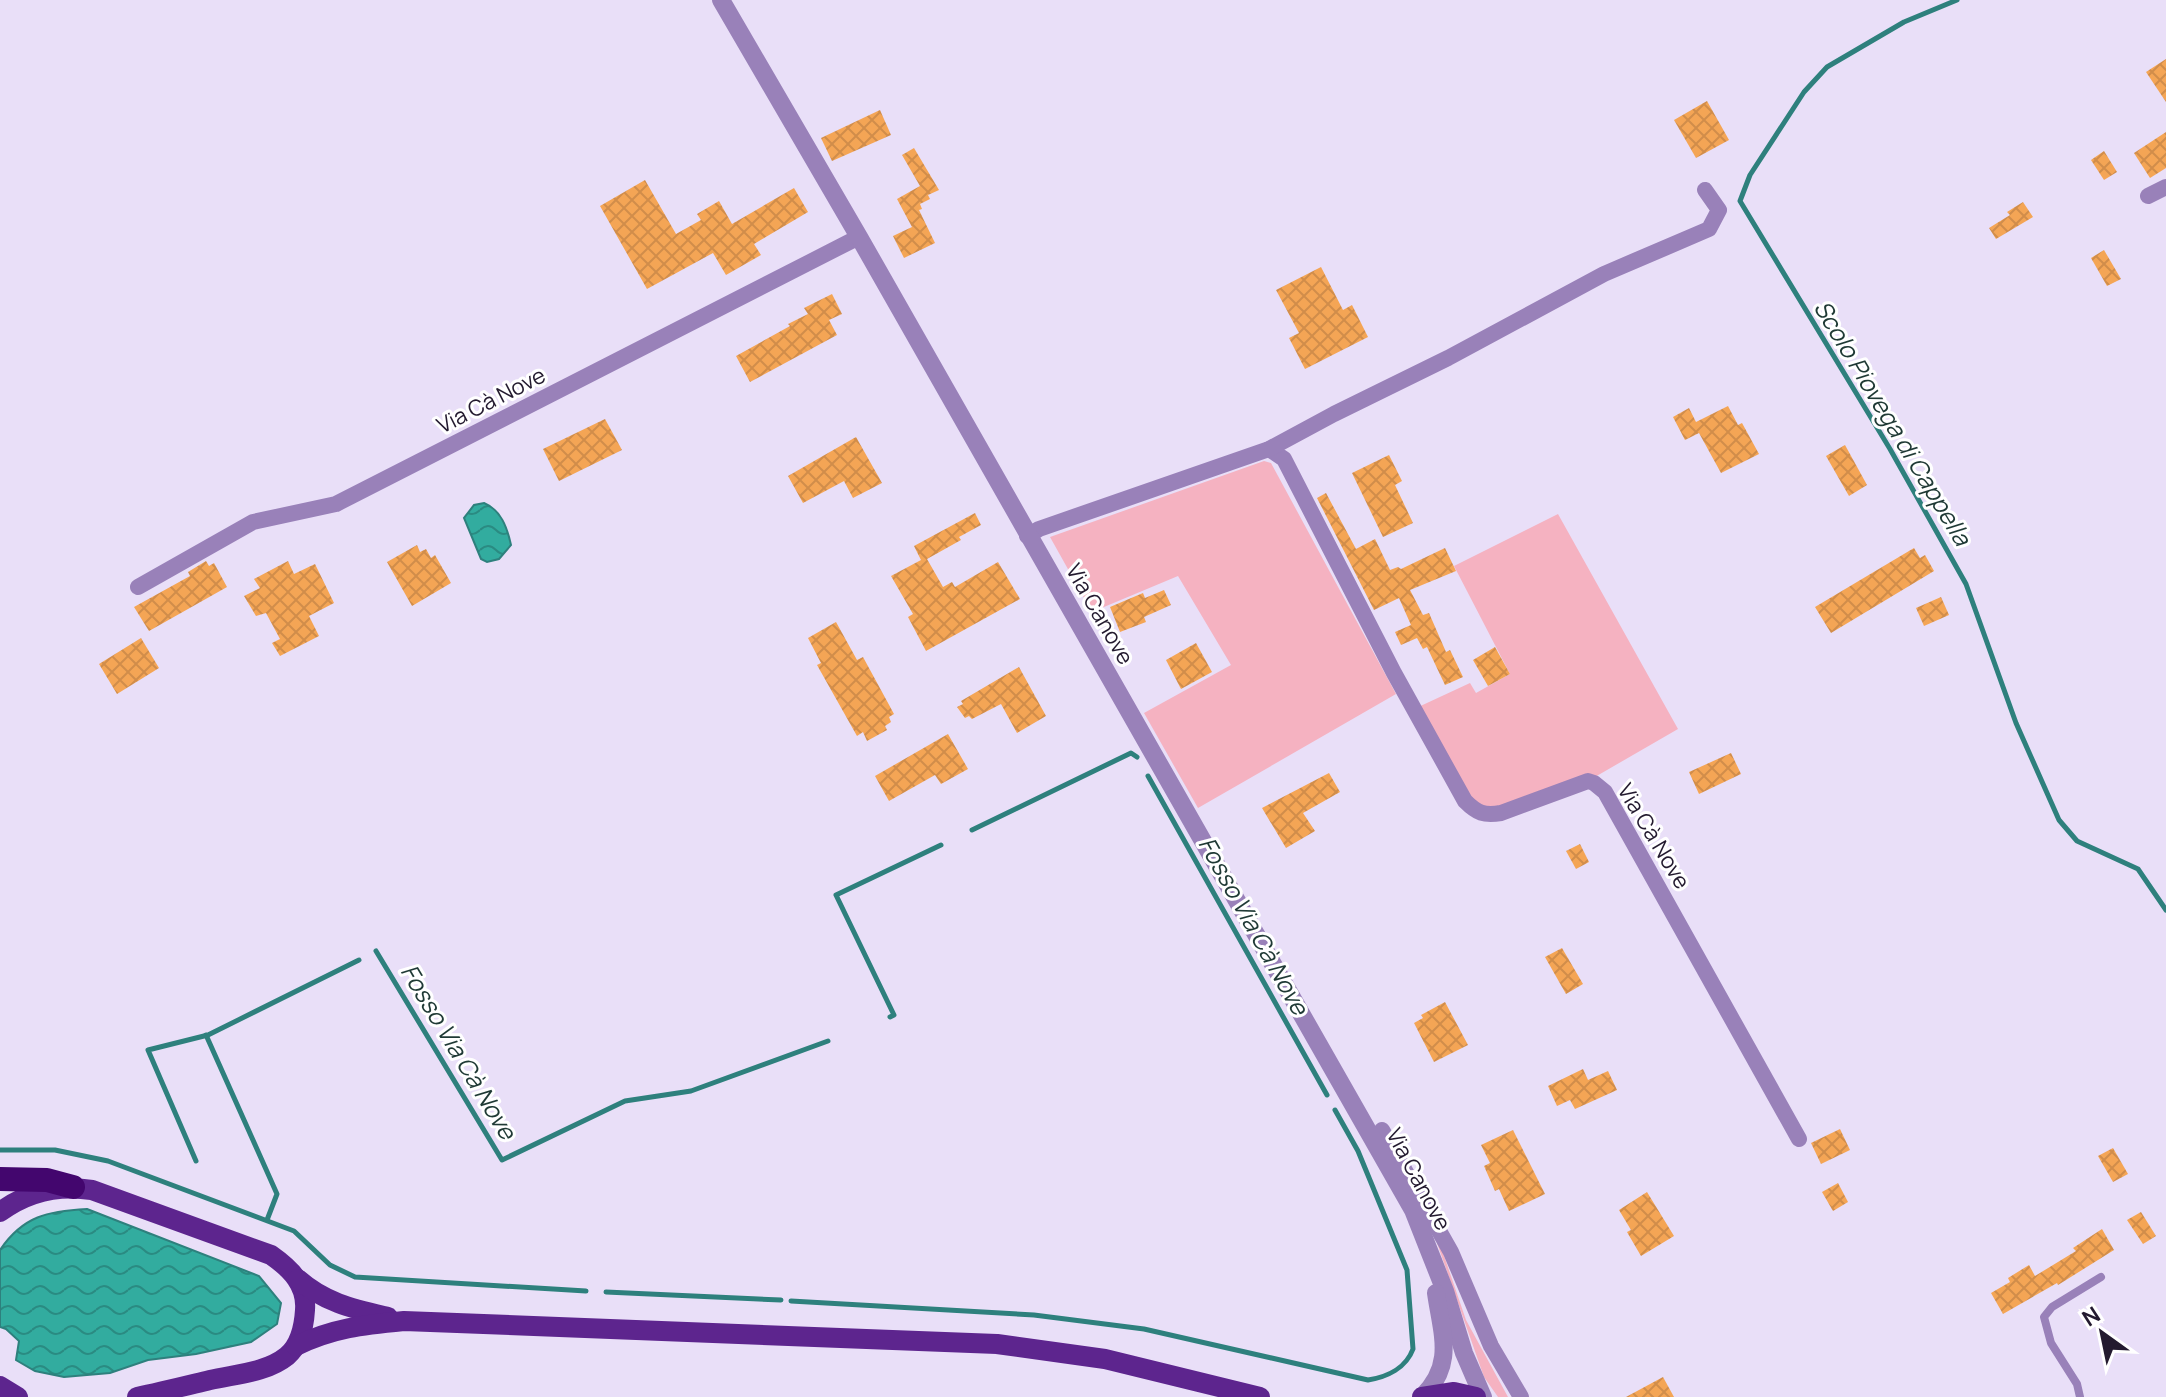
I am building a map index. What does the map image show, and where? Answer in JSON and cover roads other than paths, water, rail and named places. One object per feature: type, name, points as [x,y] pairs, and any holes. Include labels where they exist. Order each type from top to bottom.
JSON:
[{"type":"highway","points":[[0,1179],[47,1180],[73,1187]]},
{"type":"main road","points":[[0,1212],[13,1202],[33,1194],[73,1187],[107,1194],[271,1255],[314,1293],[340,1306],[404,1321]]},
{"type":"main road","points":[[137,1397],[265,1368],[287,1356],[302,1332],[305,1304],[297,1278]]},
{"type":"main road","points":[[296,1346],[323,1333],[349,1326],[404,1321],[997,1344],[1105,1359],[1260,1397]]},
{"type":"main road","points":[[0,1386],[18,1397]]},
{"type":"main road","points":[[1422,1397],[1454,1392],[1476,1397]]},
{"type":"street","name":"Via Canove","points":[[721,0],[1413,1210],[1483,1397]]},
{"type":"street","points":[[2148,196],[2166,187]]},
{"type":"street","points":[[1027,536],[1039,529],[1269,449],[1604,274],[1709,229],[1719,210],[1705,190]]},
{"type":"street","name":"Via Cà Nove","points":[[138,587],[253,522],[336,504],[859,237]]},
{"type":"street","name":"Via Cà Nove","points":[[1269,449],[1284,459],[1394,673],[1465,801],[1476,813],[1489,815],[1588,781],[1605,792],[1799,1139]]},
{"type":"street","name":"Via Canove","points":[[1382,1130],[1445,1241],[1491,1346],[1521,1397]]},
{"type":"street","name":"Via Canove","points":[[1422,1397],[1436,1383],[1444,1353],[1431,1255]]},
{"type":"lane","points":[[2080,1397],[2077,1384],[2051,1343],[2044,1317],[2052,1307],[2101,1277]]},
{"type":"water","points":[[484,503],[495,510],[502,520],[511,545],[499,559],[487,562],[481,559],[464,518],[474,505]]},
{"type":"water","points":[[87,1209],[259,1276],[281,1303],[277,1324],[251,1342],[148,1360],[110,1373],[64,1377],[35,1371],[16,1360],[19,1341],[0,1327],[0,1250],[27,1223],[60,1211]]},
{"type":"waterway","name":"Scolo Piovega di Cappella","points":[[1957,0],[1904,22],[1827,67],[1804,92],[1750,175],[1740,201],[1890,449],[1966,584],[2016,723],[2059,820],[2077,841],[2138,869],[2166,910]]},
{"type":"waterway","name":"Fosso Via Cà Nove","points":[[972,830],[1131,753],[1137,757]]},
{"type":"waterway","name":"Fosso Via Cà Nove","points":[[1148,776],[1327,1095]]},
{"type":"waterway","name":"Fosso Via Cà Nove","points":[[890,1017],[894,1015],[836,895],[941,845]]},
{"type":"waterway","name":"Fosso Via Cà Nove","points":[[376,951],[502,1160],[625,1101],[691,1091],[828,1041]]},
{"type":"waterway","name":"Fosso Via Cà Nove","points":[[196,1161],[148,1050],[208,1035],[359,960]]},
{"type":"waterway","points":[[206,1035],[277,1194],[267,1220]]},
{"type":"waterway","points":[[791,1301],[1034,1315],[1144,1329],[1368,1380],[1382,1377],[1401,1366],[1413,1349],[1407,1270],[1358,1151],[1335,1110]]},
{"type":"waterway","points":[[0,1150],[55,1150],[108,1161],[294,1231],[330,1265],[355,1277],[586,1291]]},
{"type":"waterway","points":[[606,1292],[781,1300]]}]
